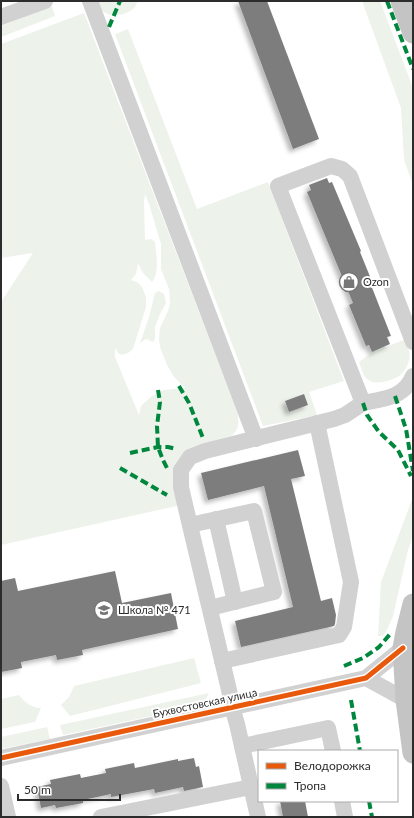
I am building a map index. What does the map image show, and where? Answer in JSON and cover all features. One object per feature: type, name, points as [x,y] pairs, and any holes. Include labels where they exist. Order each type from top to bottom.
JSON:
[{"type":"main road","points":[[401,1],[413,33]]},
{"type":"main road","points":[[413,604],[403,648],[406,700],[413,753]]},
{"type":"street","points":[[1,17],[45,1]]},
{"type":"street","points":[[90,1],[256,438]]},
{"type":"street","points":[[363,403],[278,186],[331,166],[342,168],[350,176],[413,342]]},
{"type":"street","points":[[258,817],[181,487],[181,470],[190,457],[205,451],[345,415],[363,403],[395,396],[410,384],[413,376]]},
{"type":"street","points":[[222,661],[339,635],[344,627],[352,582],[317,423]]},
{"type":"street","points":[[190,525],[254,511],[274,592],[210,608]]},
{"type":"street","points":[[216,519],[235,602]]},
{"type":"street","name":"Бухвостовская улица","points":[[1,758],[366,678],[403,648]]},
{"type":"street","points":[[366,678],[406,700]]},
{"type":"street","points":[[242,746],[328,728],[333,750]]},
{"type":"street","points":[[1,786],[8,817]]},
{"type":"street","points":[[101,817],[251,787]]},
{"type":"street","points":[[342,802],[345,817]]},
{"type":"shaded area","points":[[97,1],[137,1],[136,6],[129,12],[120,15],[111,15],[103,11]]},
{"type":"shaded area","points":[[362,1],[380,1],[413,88],[413,185],[404,160],[401,108]]},
{"type":"shaded area","points":[[52,6],[55,16],[1,37],[1,26]]},
{"type":"shaded area","points":[[84,13],[237,411],[238,421],[236,431],[231,436],[188,449],[181,505],[1,545],[1,302],[33,253],[1,258],[1,44]],"holes":[[[145,194],[161,244],[161,269],[169,289],[170,303],[160,328],[160,347],[167,365],[174,377],[185,388],[163,390],[152,396],[141,406],[139,415],[115,357],[115,348],[118,353],[122,355],[133,349],[146,307],[146,297],[142,287],[137,282],[131,280],[136,274],[138,263],[143,273],[152,282],[156,274],[157,263],[155,242],[151,239],[145,240]]]},
{"type":"shaded area","points":[[128,29],[197,209],[268,182],[344,381],[309,392],[317,415],[263,426],[115,34]],"holes":[[[304,394],[308,405],[289,412],[285,401]]]},
{"type":"shaded area","points":[[159,291],[164,294],[166,303],[155,327],[155,339],[153,342],[146,339],[140,343],[155,293]]},
{"type":"shaded area","points":[[406,339],[410,357],[407,367],[399,376],[392,380],[383,382],[374,382],[366,378],[359,362],[373,352]]},
{"type":"shaded area","points":[[413,497],[413,536],[408,550],[393,616],[383,636],[378,636],[381,582]]},
{"type":"shaded area","points":[[194,658],[201,683],[70,716],[61,705],[69,697],[74,686]]},
{"type":"shaded area","points":[[209,693],[203,705],[63,735],[60,725]]},
{"type":"shaded area","points":[[19,695],[28,704],[41,708],[35,722],[1,729],[1,699]]},
{"type":"shaded area","points":[[47,727],[50,739],[1,749],[1,737]]},
{"type":"building","points":[[238,1],[267,1],[319,139],[293,149]]},
{"type":"building","points":[[327,178],[329,183],[332,182],[361,251],[360,252],[371,279],[369,280],[391,336],[387,337],[390,344],[372,352],[369,345],[366,346],[349,305],[353,303],[307,192],[311,190],[309,185]]},
{"type":"building","points":[[304,394],[308,405],[289,412],[285,401]]},
{"type":"building","points":[[298,450],[305,476],[291,479],[321,601],[332,598],[336,615],[335,624],[334,626],[241,647],[235,621],[293,607],[264,486],[208,500],[201,473]]},
{"type":"building","points":[[115,571],[122,603],[171,593],[178,629],[82,650],[83,655],[57,660],[56,655],[21,662],[22,668],[1,672],[1,581],[15,578],[18,591]]},
{"type":"building","points":[[194,758],[196,767],[199,766],[203,787],[184,791],[183,787],[155,793],[154,789],[111,797],[111,794],[83,800],[83,803],[56,808],[55,805],[41,808],[37,787],[51,784],[50,780],[80,774],[81,778],[106,773],[105,769],[134,763],[135,768],[178,759],[178,761]]},
{"type":"building","points":[[280,802],[305,802],[308,817],[283,817]]},
{"type":"marked path","points":[[109,27],[120,1]]},
{"type":"marked path","points":[[387,1],[413,69]]},
{"type":"marked path","points":[[179,386],[189,403],[203,438]]},
{"type":"marked path","points":[[158,390],[160,402],[157,426],[158,447],[167,468]]},
{"type":"marked path","points":[[395,396],[406,429],[413,471]]},
{"type":"marked path","points":[[363,403],[367,415],[379,432],[398,450],[411,476]]},
{"type":"marked path","points":[[130,453],[158,447],[176,449]]},
{"type":"marked path","points":[[120,468],[167,495]]},
{"type":"marked path","points":[[344,666],[363,658],[379,647],[391,633]]},
{"type":"marked path","points":[[351,700],[360,750]]},
{"type":"marked path","points":[[369,802],[372,817]]},
{"type":"cycle path","points":[[1,758],[366,678],[403,648]]},
{"type":"place","name":"Ozon","points":[[349,282]]},
{"type":"place","name":"Школа № 471","points":[[104,610]]}]
